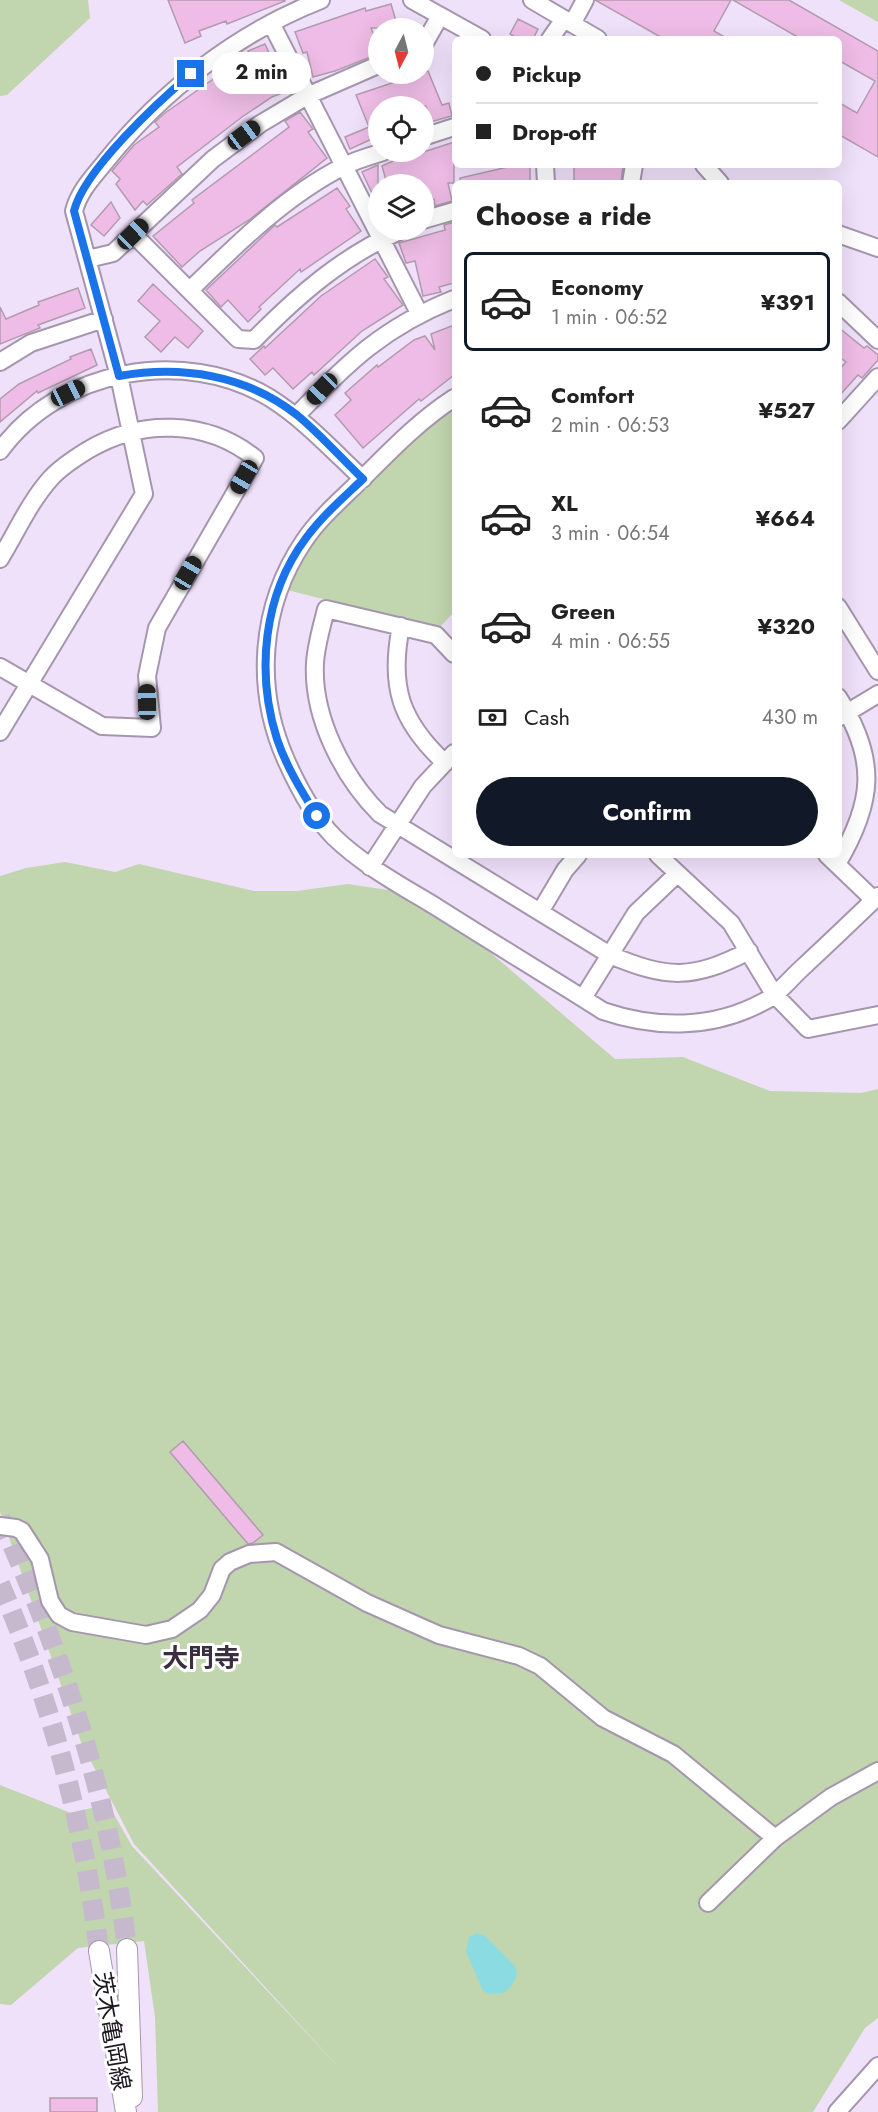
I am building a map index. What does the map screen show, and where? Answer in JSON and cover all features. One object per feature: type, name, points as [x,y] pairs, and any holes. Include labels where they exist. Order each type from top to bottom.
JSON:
[{"type":"main road","name":"茨木亀岡線","points":[[126,2112],[123,2045],[127,1949]]},
{"type":"main road","name":"茨木亀岡線","points":[[99,1951],[123,2045],[132,2112]]},
{"type":"street","points":[[0,732],[144,494],[119,376],[74,211],[78,196],[127,135],[159,102],[191,74],[272,23],[321,0]]},
{"type":"street","points":[[412,0],[477,36]]},
{"type":"street","points":[[532,0],[593,36]]},
{"type":"street","points":[[553,36],[585,0]]},
{"type":"street","points":[[434,27],[440,16]]},
{"type":"street","points":[[272,23],[368,213]]},
{"type":"street","points":[[88,260],[113,253],[213,159],[260,124],[307,96],[368,69]]},
{"type":"street","points":[[434,133],[452,128]]},
{"type":"street","points":[[190,290],[250,231],[293,199],[344,166],[368,157]]},
{"type":"street","points":[[707,168],[717,180]]},
{"type":"street","points":[[434,217],[452,212]]},
{"type":"street","points":[[133,234],[238,339],[254,340],[301,294],[335,267],[378,240]]},
{"type":"street","points":[[842,235],[878,248]]},
{"type":"street","points":[[382,240],[419,313]]},
{"type":"street","points":[[297,416],[369,344],[419,313],[452,300]]},
{"type":"street","points":[[842,306],[878,340]]},
{"type":"street","points":[[0,362],[31,343],[104,319]]},
{"type":"street","points":[[0,451],[27,420],[53,401],[84,386],[119,376],[149,371],[179,370],[238,383],[268,397],[297,416],[363,479]]},
{"type":"street","points":[[842,417],[878,377]]},
{"type":"street","points":[[452,399],[427,416],[330,510],[305,539],[288,568],[277,594],[265,655],[270,715],[292,773],[327,829],[370,867],[603,1011],[626,1019],[679,1025],[728,1017],[764,1002],[876,898],[832,860]]},
{"type":"street","points":[[0,560],[51,477],[99,444],[132,431],[168,428],[203,432],[222,437],[255,458],[157,628],[147,676],[152,728],[102,726],[0,667]]},
{"type":"street","points":[[452,652],[436,635],[326,609],[315,663],[317,691],[325,723],[337,752],[364,798],[380,814],[398,825],[452,852]]},
{"type":"street","points":[[842,613],[878,671]]},
{"type":"street","points":[[370,867],[423,786],[450,758],[414,730],[402,706],[395,682],[395,665],[401,626]]},
{"type":"street","points":[[842,849],[854,835],[868,792],[864,745],[843,715],[878,694]]},
{"type":"street","points":[[540,912],[565,870],[575,858]]},
{"type":"street","points":[[660,858],[730,923],[774,994],[808,1029],[878,1015]]},
{"type":"street","points":[[471,861],[540,912],[610,955],[658,973],[685,974],[706,970],[749,951]]},
{"type":"street","points":[[583,998],[636,913],[677,874]]},
{"type":"street","points":[[0,1526],[16,1528],[22,1532],[40,1559],[50,1601],[59,1615],[72,1622],[146,1635],[172,1629],[200,1610],[212,1595],[222,1569],[239,1556],[263,1551],[276,1552],[367,1604],[439,1635],[519,1656],[540,1666],[603,1718],[673,1754],[775,1838]]},
{"type":"street","points":[[708,1903],[775,1838],[831,1797],[878,1771]]},
{"type":"street","points":[[837,2112],[878,2066]]},
{"type":"shaded area","points":[[0,0],[88,0],[90,18],[7,95],[0,96]]},
{"type":"shaded area","points":[[839,0],[878,0],[878,22]]},
{"type":"shaded area","points":[[452,408],[452,614],[439,628],[287,590],[300,564],[336,513],[382,465]]},
{"type":"shaded area","points":[[65,862],[115,872],[139,864],[254,891],[297,891],[348,884],[408,893],[451,919],[615,1059],[683,1057],[770,1091],[861,1093],[878,1089],[878,2018],[865,2028],[813,2112],[158,2112],[155,2017],[144,1941],[78,1948],[11,2005],[0,2004],[0,1785],[71,1813],[108,1804],[132,1846],[343,2072],[134,1844],[81,1742],[0,1512],[0,876],[26,868]]},
{"type":"shaded area","points":[[477,1933],[485,1936],[515,1966],[516,1978],[504,1993],[489,1994],[483,1991],[466,1951],[469,1937]]},
{"type":"building","points":[[168,0],[285,1],[227,24],[226,21],[199,31],[201,36],[185,43]]},
{"type":"building","points":[[595,0],[731,0],[714,31],[723,36],[659,36]]},
{"type":"building","points":[[733,0],[789,0],[878,51],[878,157],[842,136],[842,104],[857,113],[875,81],[842,62],[842,36],[796,36]]},
{"type":"building","points":[[391,4],[395,18],[368,18],[368,58],[313,77],[307,52],[303,53],[295,32],[365,8],[366,11]]},
{"type":"building","points":[[518,19],[538,29],[534,36],[510,34]]},
{"type":"building","points":[[265,44],[287,91],[272,97],[242,117],[177,167],[182,174],[147,205],[143,201],[135,210],[116,184],[120,179],[112,171],[134,145],[159,127],[155,122],[165,113],[249,54],[248,51]]},
{"type":"building","points":[[389,84],[433,84],[442,105],[449,103],[452,116],[434,121],[434,96],[368,96],[368,125],[356,95]]},
{"type":"building","points":[[300,112],[313,129],[308,132],[327,158],[249,220],[200,251],[182,267],[153,236],[194,203],[192,200],[289,127],[285,121]]},
{"type":"building","points":[[368,127],[368,141],[350,149],[345,137]]},
{"type":"building","points":[[452,143],[454,180],[448,183],[452,201],[435,206],[434,174],[384,174],[382,166],[391,162],[434,162],[434,149]]},
{"type":"building","points":[[378,165],[378,174],[368,174],[368,185],[362,172]]},
{"type":"building","points":[[504,168],[530,168],[530,180],[460,180],[460,178]]},
{"type":"building","points":[[574,168],[623,168],[621,180],[574,180]]},
{"type":"building","points":[[337,188],[350,206],[346,209],[361,231],[301,272],[300,269],[259,307],[261,309],[248,322],[228,300],[221,307],[206,290],[275,225],[277,227]]},
{"type":"building","points":[[111,202],[120,218],[104,236],[91,225]]},
{"type":"building","points":[[452,223],[452,284],[439,287],[441,292],[423,296],[415,261],[406,263],[399,243],[410,240],[434,240],[434,233],[445,230],[444,225]]},
{"type":"building","points":[[375,259],[388,277],[384,279],[403,305],[362,331],[314,375],[312,372],[293,389],[273,368],[265,375],[250,359],[321,296]]},
{"type":"building","points":[[153,284],[203,331],[188,348],[175,337],[161,352],[145,337],[160,321],[138,301]]},
{"type":"building","points":[[78,288],[85,308],[38,325],[40,328],[0,344],[0,307],[6,319],[39,305],[38,302]]},
{"type":"building","points":[[452,326],[452,377],[421,401],[419,399],[363,448],[335,415],[351,400],[345,393],[377,365],[378,367],[414,340],[425,336],[435,350],[431,334]]},
{"type":"building","points":[[842,330],[864,348],[867,346],[878,355],[878,360],[862,378],[858,375],[842,393],[842,366],[846,362],[842,359]]},
{"type":"building","points":[[91,349],[97,365],[38,393],[37,391],[0,422],[0,399],[19,384],[71,359],[70,357]]},
{"type":"building","points":[[183,1441],[263,1535],[253,1543],[248,1544],[170,1452]]},
{"type":"building","points":[[50,2098],[97,2098],[97,2112],[50,2112]]},
{"type":"tunnel","points":[[0,1518],[44,1622],[81,1728],[109,1837],[127,1949]]},
{"type":"tunnel","points":[[0,1584],[35,1672],[63,1763],[84,1856],[99,1951]]},
{"type":"district","name":"大門寺","points":[[201,1658]]},
{"type":"route","points":[[191,74],[159,102],[127,135],[78,196],[74,211],[119,376],[149,371],[179,370],[238,383],[268,397],[297,416],[363,479],[330,510],[305,539],[288,568],[277,594],[265,655],[270,715],[278,741],[301,791],[317,816]]}]
